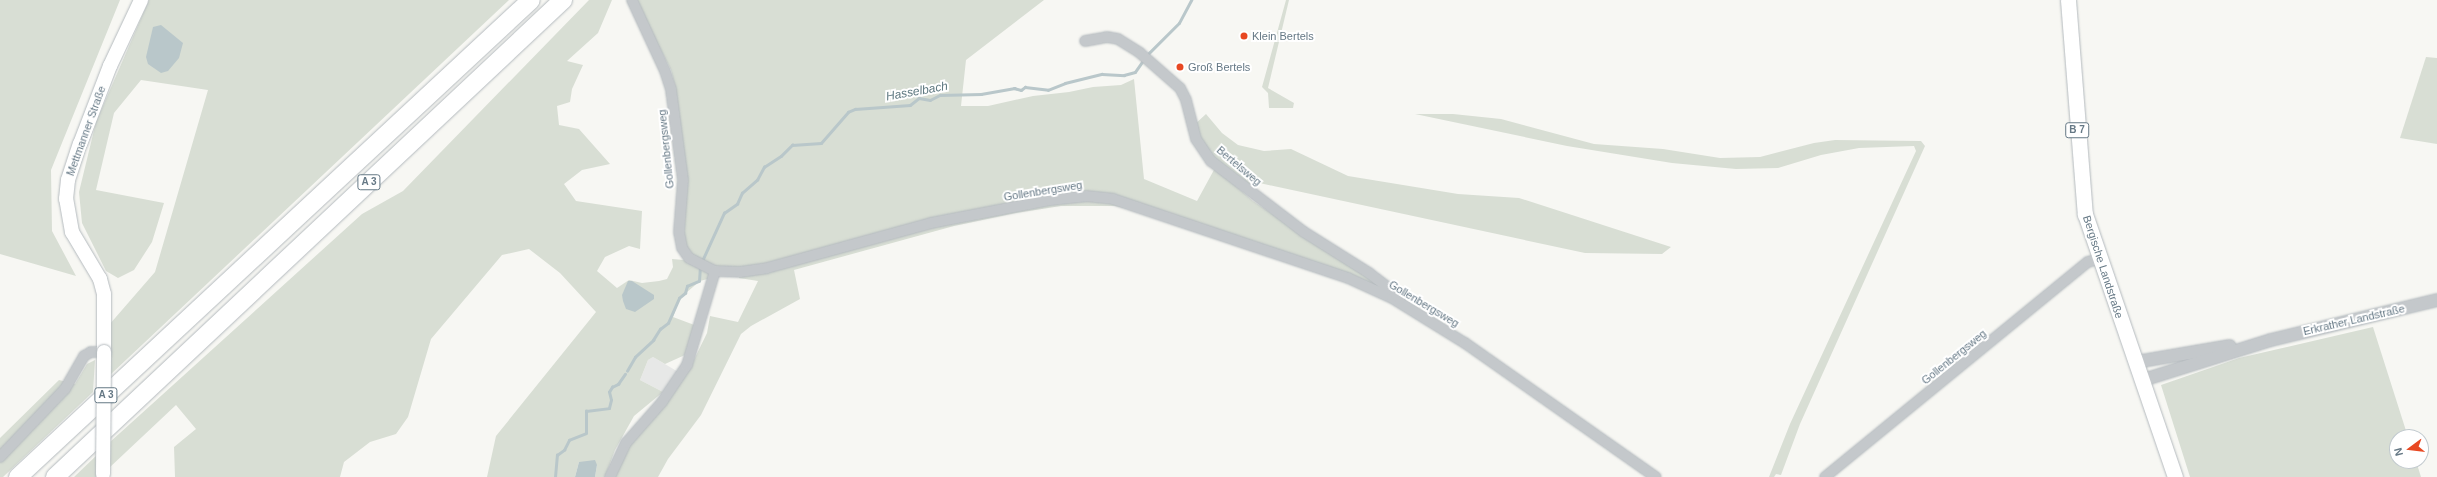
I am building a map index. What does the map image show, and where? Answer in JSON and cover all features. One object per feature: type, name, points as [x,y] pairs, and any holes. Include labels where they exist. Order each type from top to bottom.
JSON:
[{"type":"highway","name":"A 3","points":[[18,477],[531,0]]},
{"type":"highway","name":"A 3","points":[[55,477],[563,0]]},
{"type":"main road","name":"Mettmanner Straße","points":[[103,475],[104,294],[100,279],[72,232],[66,199],[68,180],[80,144],[110,66],[141,0]]},
{"type":"main road","name":"Bergische Landstraße","points":[[2068,0],[2085,214],[2099,259],[2143,380],[2175,477]]},
{"type":"street","name":"Gollenbergsweg","points":[[632,0],[665,71],[671,90],[683,180],[680,240],[684,252],[690,258],[711,269],[740,272],[767,268],[931,223],[1050,200],[1086,196],[1113,199],[1348,278],[1405,305],[1465,344],[1656,477]]},
{"type":"street","name":"Bertelsweg","points":[[1085,41],[1112,38],[1124,41],[1149,60],[1184,93],[1196,139],[1211,161],[1304,232],[1394,292],[1405,305]]},
{"type":"street","name":"Gollenbergsweg","points":[[1825,477],[2088,262],[2099,259]]},
{"type":"street","points":[[610,477],[626,443],[662,402],[687,365],[711,269]]},
{"type":"street","name":"Erkrather Landstraße","points":[[2143,380],[2271,340],[2437,300]]},
{"type":"street","name":"Erkrather Landstraße","points":[[2136,362],[2271,340]]},
{"type":"street","points":[[0,457],[65,389],[84,356],[91,352],[104,352]]},
{"type":"shaded area","points":[[0,0],[120,0],[51,170],[52,231],[76,276],[0,254]]},
{"type":"shaded area","points":[[149,0],[509,0],[110,375],[109,325],[155,272],[208,90],[141,80],[114,113],[96,190],[164,203],[152,242],[134,270],[118,278],[106,271],[82,223],[79,192],[96,122]]},
{"type":"shaded area","points":[[589,0],[612,0],[598,33],[567,61],[583,65],[572,89],[570,102],[557,106],[559,125],[579,129],[610,164],[582,170],[564,184],[576,201],[642,211],[640,249],[629,246],[605,257],[597,271],[617,288],[629,280],[642,283],[667,279],[673,267],[672,259],[684,260],[715,277],[700,281],[680,298],[673,317],[697,326],[685,355],[665,364],[653,357],[648,360],[640,380],[663,392],[634,416],[615,450],[605,477],[595,477],[597,465],[579,462],[575,477],[487,477],[496,436],[596,312],[560,273],[529,249],[502,255],[431,339],[408,417],[396,434],[370,442],[344,462],[340,477],[175,477],[174,447],[196,429],[176,405],[109,468],[110,442],[362,214],[403,191]]},
{"type":"shaded area","points":[[635,0],[1044,0],[966,60],[961,106],[988,106],[1033,96],[1069,92],[1093,87],[1121,85],[1134,79],[1144,179],[1197,201],[1215,168],[1253,201],[1390,293],[1146,208],[1074,195],[762,267],[718,269],[694,256],[686,246],[684,235],[687,181],[675,86],[671,70]]},
{"type":"shaded area","points":[[1286,0],[1289,0],[1268,88],[1294,103],[1293,108],[1269,108],[1268,93],[1262,87]]},
{"type":"shaded area","points":[[161,25],[183,43],[179,58],[168,71],[161,73],[148,64],[146,57],[153,27]]},
{"type":"shaded area","points":[[2426,57],[2437,58],[2437,144],[2400,138]]},
{"type":"shaded area","points":[[1206,114],[1222,133],[1238,145],[1264,151],[1291,149],[1348,176],[1458,194],[1519,198],[1671,247],[1662,254],[1585,253],[1250,181],[1250,188],[1206,150],[1194,125]]},
{"type":"shaded area","points":[[1415,114],[1453,114],[1501,119],[1594,144],[1663,149],[1720,158],[1760,157],[1814,143],[1835,140],[1921,141],[1925,146],[1800,424],[1781,475],[1776,474],[1774,477],[1769,477],[1790,424],[1916,151],[1914,146],[1859,148],[1821,155],[1778,168],[1736,169],[1672,163],[1567,146]]},
{"type":"shaded area","points":[[1065,200],[1114,201],[1133,210],[1115,206],[1061,206],[1016,213],[954,226],[794,270],[800,299],[751,326],[741,334],[701,415],[668,459],[658,477],[614,477],[627,446],[689,370],[707,333],[710,316],[738,322],[758,281],[739,278],[738,274],[931,224]]},
{"type":"shaded area","points":[[628,281],[632,281],[654,295],[654,299],[635,312],[626,309],[623,301],[622,295]]},
{"type":"shaded area","points":[[2373,327],[2405,429],[2389,429],[2389,469],[2418,469],[2421,477],[2190,477],[2161,385],[2239,358]]},
{"type":"shaded area","points":[[653,357],[680,373],[663,392],[640,380],[648,360]]},
{"type":"shaded area","points":[[95,360],[93,392],[3,477],[0,477],[0,438],[59,380],[75,384],[87,364]]},
{"type":"shaded area","points":[[98,454],[98,477],[74,477]]},
{"type":"shaded area","points":[[595,460],[597,465],[595,477],[575,477],[579,462]]},
{"type":"waterway","name":"Hasselbach","points":[[1147,55],[1179,23],[1191,0]]},
{"type":"waterway","name":"Hasselbach","points":[[702,261],[724,213],[737,204],[742,193],[757,180],[764,167],[781,156],[792,145],[821,143],[848,112],[855,109],[910,105],[919,98],[930,100],[940,95],[981,94],[1014,88],[1021,90],[1025,87],[1048,90],[1065,83],[1102,74],[1124,75],[1135,72],[1144,59]]},
{"type":"waterway","name":"Hasselbach","points":[[627,371],[635,357],[653,340],[660,329],[668,323],[679,298],[685,293],[687,286],[699,281],[700,267]]},
{"type":"waterway","name":"Hasselbach","points":[[555,477],[557,455],[564,450],[569,440],[586,433],[586,411],[609,408],[611,400],[609,392],[612,387],[618,384],[625,374]]},
{"type":"place","name":"Klein Bertels","points":[[1244,36]]},
{"type":"place","name":"Groß Bertels","points":[[1180,67]]}]
